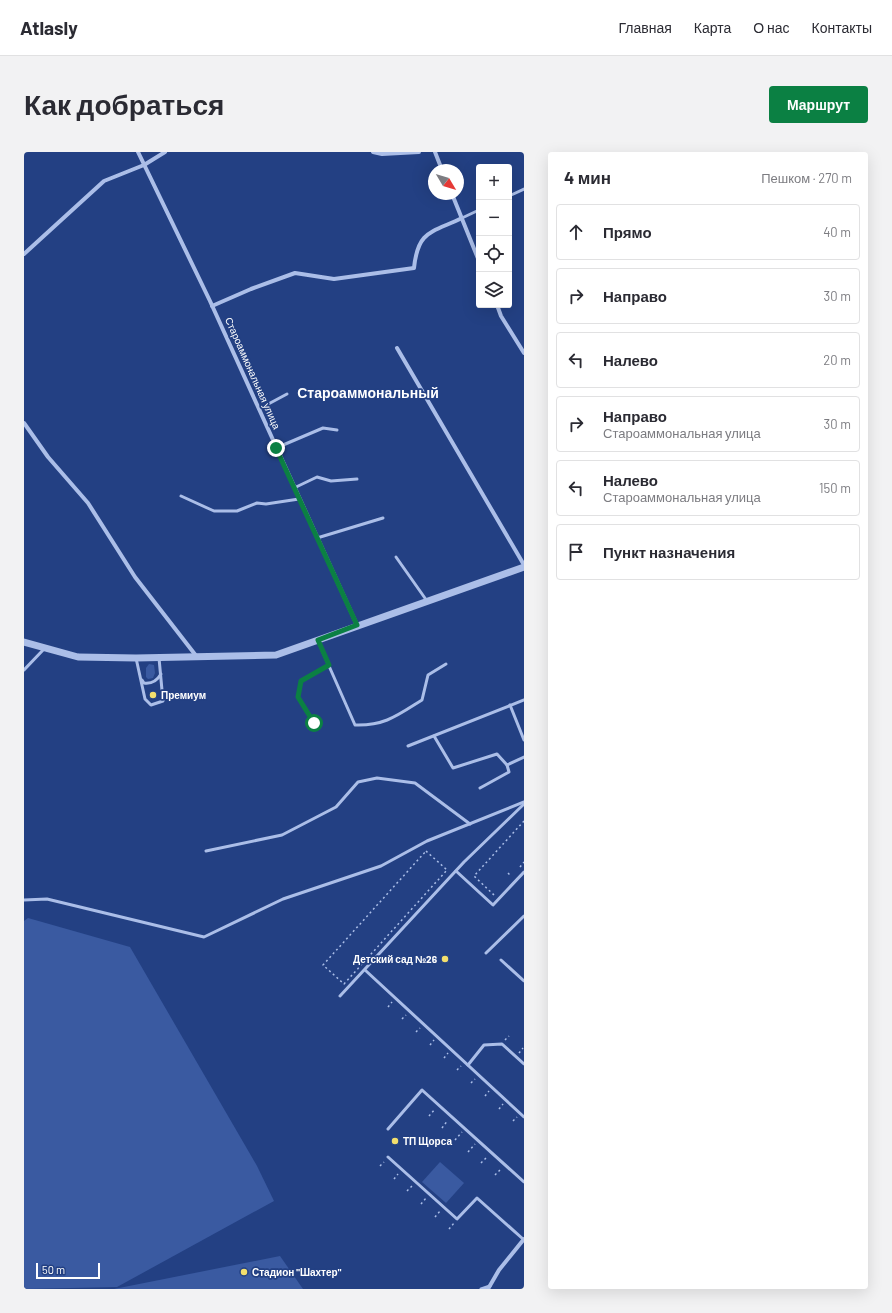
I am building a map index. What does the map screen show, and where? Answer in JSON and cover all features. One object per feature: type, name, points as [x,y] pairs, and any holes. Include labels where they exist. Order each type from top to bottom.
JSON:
[{"type":"street","name":"Староаммональная улица","points":[[138,152],[212,306],[357,625]]},
{"type":"street","points":[[24,254],[104,181],[144,165],[165,152]]},
{"type":"street","points":[[373,152],[382,154],[419,152]]},
{"type":"street","points":[[435,152],[440,164]]},
{"type":"street","points":[[454,200],[476,253]]},
{"type":"street","points":[[212,306],[251,289],[295,273],[334,279],[414,268],[419,244],[424,236],[462,218]]},
{"type":"street","points":[[498,308],[501,316],[524,353]]},
{"type":"street","points":[[24,642],[44,649],[78,657],[159,658],[276,655],[524,566],[397,348]]},
{"type":"street","points":[[24,423],[48,457],[88,503],[135,577],[197,657]]},
{"type":"street","points":[[489,1288],[499,1270],[524,1239]]},
{"type":"lane","points":[[512,195],[524,189]]},
{"type":"lane","points":[[462,218],[476,211]]},
{"type":"lane","points":[[259,409],[287,394]]},
{"type":"lane","points":[[276,448],[323,428],[336,430]]},
{"type":"lane","points":[[294,488],[317,478],[331,481],[357,479]]},
{"type":"lane","points":[[181,496],[214,511],[237,510],[257,503],[266,504],[299,499]]},
{"type":"lane","points":[[317,538],[383,518]]},
{"type":"lane","points":[[396,557],[427,601]]},
{"type":"lane","points":[[318,640],[355,725],[372,726],[392,718],[422,700],[428,675],[446,664]]},
{"type":"lane","points":[[24,670],[44,649]]},
{"type":"lane","points":[[136,658],[145,699],[151,706],[163,701],[159,658]]},
{"type":"lane","points":[[314,723],[298,697],[301,681],[329,665]]},
{"type":"lane","points":[[141,679],[144,683],[149,683],[155,681],[161,674]]},
{"type":"lane","points":[[408,746],[524,700]]},
{"type":"lane","points":[[510,705],[524,740]]},
{"type":"lane","points":[[434,736],[453,768],[497,754],[507,765],[509,772],[480,788]]},
{"type":"lane","points":[[507,765],[524,757]]},
{"type":"lane","points":[[206,851],[282,835],[336,807],[358,782],[377,778],[415,782],[470,824]]},
{"type":"lane","points":[[24,900],[47,899],[204,937],[283,899],[381,866],[427,841],[524,803]]},
{"type":"lane","points":[[340,996],[456,871],[524,803]]},
{"type":"lane","points":[[456,871],[493,905],[524,872]]},
{"type":"lane","points":[[486,953],[524,916]]},
{"type":"lane","points":[[501,960],[524,981]]},
{"type":"lane","points":[[365,970],[524,1116]]},
{"type":"lane","points":[[468,1065],[484,1045],[502,1044],[524,1064]]},
{"type":"lane","points":[[388,1129],[422,1090],[524,1182]]},
{"type":"lane","points":[[388,1157],[458,1219],[477,1198],[524,1239]]},
{"type":"lane","points":[[481,1289],[489,1288]]},
{"type":"path","points":[[494,895],[474,876],[524,821]]},
{"type":"path","points":[[426,851],[447,870],[418,902],[344,984],[323,965],[426,851]]},
{"type":"path","points":[[521,859],[524,862]]},
{"type":"path","points":[[508,873],[511,876]]},
{"type":"path","points":[[401,915],[404,918]]},
{"type":"path","points":[[387,930],[390,933]]},
{"type":"path","points":[[428,1116],[438,1105]]},
{"type":"path","points":[[442,1128],[452,1117]]},
{"type":"path","points":[[455,1140],[465,1129]]},
{"type":"path","points":[[468,1152],[478,1141]]},
{"type":"path","points":[[482,1164],[491,1152]]},
{"type":"path","points":[[495,1175],[505,1164]]},
{"type":"path","points":[[448,1229],[458,1219]]},
{"type":"shaded area","points":[[149,664],[154,665],[155,673],[153,678],[148,679],[146,677],[146,668]]},
{"type":"shaded area","points":[[28,918],[130,947],[257,1166],[274,1201],[117,1287],[24,1289],[24,921]]},
{"type":"shaded area","points":[[440,1162],[464,1183],[446,1203],[422,1182]]},
{"type":"shaded area","name":"Стадион \"Шахтер\"","points":[[280,1256],[303,1289],[114,1289]]},
{"type":"place","name":"Премиум","points":[[153,695]]},
{"type":"place","name":"Детский сад №26","points":[[445,959]]},
{"type":"place","name":"ТП Щорса","points":[[395,1141]]},
{"type":"place","name":"Стадион \"Шахтер\"","points":[[244,1272]]},
{"type":"district","name":"Староаммональный","points":[[368,392]]},
{"type":"route","points":[[276,448],[357,625],[318,640],[329,665],[301,681],[298,697],[314,723]]}]
